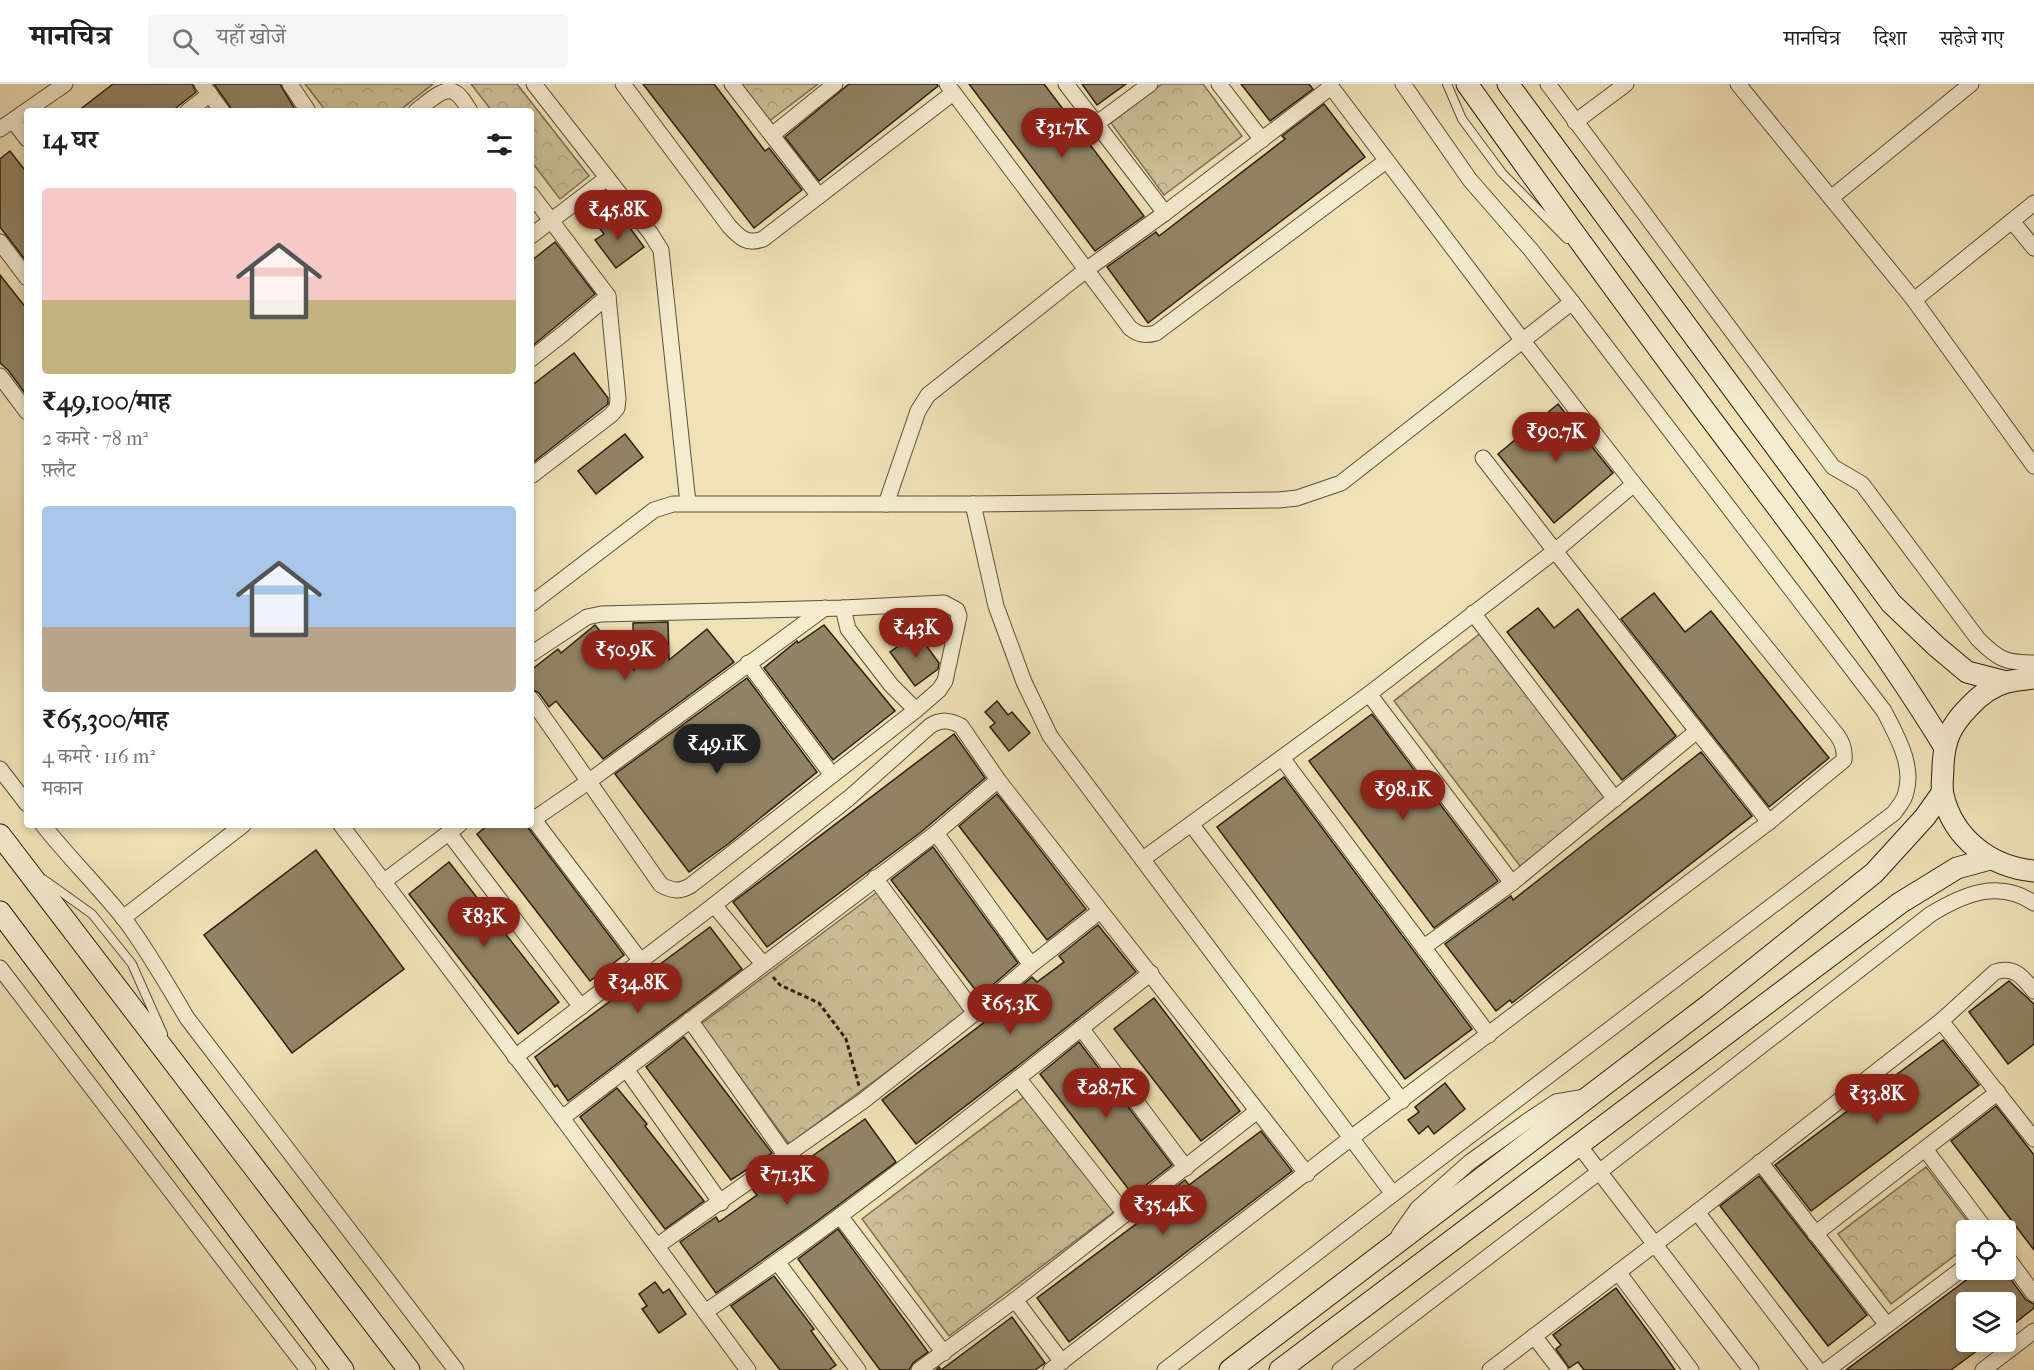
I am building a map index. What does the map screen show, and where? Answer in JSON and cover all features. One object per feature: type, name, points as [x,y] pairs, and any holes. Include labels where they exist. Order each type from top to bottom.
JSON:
[{"type":"street","points":[[30,108],[65,84]]},
{"type":"street","points":[[290,84],[306,108]]},
{"type":"street","points":[[534,84],[661,250],[688,503]]},
{"type":"street","points":[[623,84],[729,226],[746,241],[755,242],[764,239],[819,196],[950,88],[1130,328],[1138,334],[1147,335],[1156,333],[1386,161]]},
{"type":"street","points":[[732,84],[819,196]]},
{"type":"street","points":[[772,135],[835,84]]},
{"type":"street","points":[[1066,84],[1165,213]]},
{"type":"street","points":[[1096,124],[1150,84]]},
{"type":"street","points":[[1219,84],[1262,140]]},
{"type":"street","points":[[1165,1370],[1894,813],[1906,794],[1908,778],[1903,749],[1884,711],[1572,302],[1531,250],[1470,180],[1404,84]]},
{"type":"street","points":[[1467,84],[1604,276],[1862,620],[1944,746]]},
{"type":"street","points":[[1508,84],[1891,603],[1967,672],[2006,682]]},
{"type":"street","points":[[1548,84],[1833,467],[1862,484],[1978,639],[1995,656],[2018,663],[2034,663]]},
{"type":"street","points":[[1575,122],[1626,84]]},
{"type":"street","points":[[1831,198],[1971,84]]},
{"type":"street","points":[[886,504],[918,411],[928,395],[1086,270],[1262,140],[1330,85],[1522,341],[1842,743],[1845,753],[1844,760],[1838,767],[1769,822],[1351,1138],[1057,1366],[1015,1300]]},
{"type":"street","points":[[1748,87],[1831,198],[1914,300],[2034,466]]},
{"type":"street","points":[[190,108],[206,89],[220,108]]},
{"type":"street","points":[[420,108],[441,93],[449,91],[456,93],[468,108]]},
{"type":"street","points":[[24,112],[6,125],[24,137]]},
{"type":"street","points":[[534,234],[607,178]]},
{"type":"street","points":[[534,198],[608,296],[618,399],[611,415],[534,474]]},
{"type":"street","points":[[1914,300],[2034,203]]},
{"type":"street","points":[[2012,221],[2034,249]]},
{"type":"street","points":[[0,242],[24,274]]},
{"type":"street","points":[[534,357],[608,296]]},
{"type":"street","points":[[534,602],[654,510],[663,506],[688,503],[973,504],[1279,500],[1315,493],[1341,483],[1572,302]]},
{"type":"street","points":[[0,376],[24,408]]},
{"type":"street","points":[[1483,458],[1769,822]]},
{"type":"street","points":[[1143,859],[1369,694],[1555,551],[1634,484]]},
{"type":"street","points":[[973,504],[996,606],[1024,682],[1050,736],[1393,1194]]},
{"type":"street","points":[[534,652],[587,617],[601,614],[944,603],[957,610],[958,623],[945,681],[939,690],[916,711],[699,879],[680,891],[670,890],[661,885],[534,703]]},
{"type":"street","points":[[534,817],[588,782],[826,608]]},
{"type":"street","points":[[843,608],[848,629],[891,685],[916,711]]},
{"type":"street","points":[[1473,613],[1615,799]]},
{"type":"street","points":[[748,663],[832,775]]},
{"type":"street","points":[[2034,678],[2006,682],[1979,696],[1958,718],[1944,746],[1942,793],[1951,819],[1968,842],[1990,859],[2006,866],[2034,871]]},
{"type":"street","points":[[1369,694],[1512,883]]},
{"type":"street","points":[[515,1057],[714,905],[849,798],[938,721],[953,722],[961,726],[998,780],[1151,973],[1256,1112],[1307,1174]]},
{"type":"street","points":[[1424,947],[1512,883],[1697,731]]},
{"type":"street","points":[[1282,758],[1489,1035]]},
{"type":"street","points":[[0,769],[24,800]]},
{"type":"street","points":[[562,1118],[936,833],[998,780]]},
{"type":"street","points":[[1230,1370],[1709,1005],[1874,873],[1925,817],[1942,793]]},
{"type":"street","points":[[534,821],[640,960]]},
{"type":"street","points":[[1191,824],[1402,1101]]},
{"type":"street","points":[[45,828],[123,918],[163,976],[187,1018],[456,1370]]},
{"type":"street","points":[[123,918],[239,828]]},
{"type":"street","points":[[343,828],[748,1370]]},
{"type":"street","points":[[383,882],[454,829],[581,1007]]},
{"type":"street","points":[[936,833],[1031,965]]},
{"type":"street","points":[[0,835],[409,1370]]},
{"type":"street","points":[[1280,1370],[1900,903],[1957,868],[1990,859]]},
{"type":"street","points":[[875,878],[975,1013]]},
{"type":"street","points":[[1340,1370],[1931,914],[1942,907],[1987,891],[2016,892],[2034,903]]},
{"type":"street","points":[[714,905],[763,964]]},
{"type":"street","points":[[657,1246],[863,1101],[1100,910]]},
{"type":"street","points":[[0,912],[343,1370]]},
{"type":"street","points":[[0,970],[308,1370]]},
{"type":"street","points":[[1490,1370],[1941,1020],[1995,972],[2012,970],[2019,973],[2034,991]]},
{"type":"street","points":[[705,1312],[778,1263],[840,1216],[1151,973]]},
{"type":"street","points":[[690,1020],[786,1156]]},
{"type":"street","points":[[1941,1020],[2034,1139]]},
{"type":"street","points":[[1081,1028],[1186,1168]]},
{"type":"street","points":[[626,1069],[721,1203]]},
{"type":"street","points":[[1018,1078],[1125,1214]]},
{"type":"street","points":[[1815,1234],[1998,1092]]},
{"type":"street","points":[[919,1370],[1015,1300],[1256,1112]]},
{"type":"street","points":[[1578,1144],[1751,1370]]},
{"type":"street","points":[[1925,1149],[1978,1220]]},
{"type":"street","points":[[1760,1162],[1887,1325]]},
{"type":"street","points":[[1696,1212],[1818,1370]]},
{"type":"street","points":[[840,1216],[944,1353]]},
{"type":"street","points":[[778,1263],[858,1370]]},
{"type":"street","points":[[2016,1270],[2034,1294]]},
{"type":"street","points":[[1618,1272],[1690,1370]]},
{"type":"street","points":[[1827,1370],[1956,1273]]},
{"type":"street","points":[[1983,1370],[2034,1331]]},
{"type":"street","points":[[1534,1336],[1560,1370]]},
{"type":"lane","points":[[1446,84],[1462,119],[1502,173],[1604,276]]},
{"type":"path","points":[[763,964],[780,985],[819,1004],[846,1039],[863,1101]]},
{"type":"green space","points":[[305,84],[433,84],[403,108],[324,108]]},
{"type":"green space","points":[[471,84],[517,84],[589,176],[560,199],[534,165],[534,108],[490,108]]},
{"type":"green space","points":[[740,84],[818,84],[768,122]]},
{"type":"green space","points":[[1162,84],[1203,84],[1242,136],[1164,195],[1111,123]]},
{"type":"green space","points":[[1482,632],[1608,798],[1520,866],[1394,701]]},
{"type":"green space","points":[[880,890],[969,1011],[789,1144],[701,1024]]},
{"type":"green space","points":[[1028,1094],[1115,1211],[949,1336],[862,1219]]},
{"type":"green space","points":[[1926,1167],[1966,1220],[1956,1220],[1956,1255],[1891,1304],[1838,1234]]},
{"type":"building","points":[[113,84],[192,84],[196,92],[176,108],[82,108]]},
{"type":"building","points":[[214,84],[280,84],[294,108],[231,108]]},
{"type":"building","points":[[643,84],[714,84],[765,151],[769,148],[802,190],[754,228]]},
{"type":"building","points":[[849,84],[937,84],[938,86],[819,181],[785,137]]},
{"type":"building","points":[[969,84],[1044,84],[1144,216],[1095,251]]},
{"type":"building","points":[[1082,84],[1126,84],[1097,105]]},
{"type":"building","points":[[1241,84],[1309,84],[1313,89],[1270,121]]},
{"type":"building","points":[[1324,104],[1365,157],[1148,323],[1107,267],[1156,232],[1159,236],[1285,139],[1282,136]]},
{"type":"building","points":[[10,151],[24,169],[24,258],[0,227],[0,159]]},
{"type":"building","points":[[610,216],[617,225],[624,220],[644,247],[616,268],[595,240],[604,234],[597,225]]},
{"type":"building","points":[[555,242],[595,294],[534,345],[534,259]]},
{"type":"building","points":[[0,275],[24,305],[24,392],[0,363]]},
{"type":"building","points":[[574,353],[608,398],[608,404],[534,462],[534,384]]},
{"type":"building","points":[[1558,404],[1613,473],[1554,523],[1498,454]]},
{"type":"building","points":[[625,434],[643,457],[596,494],[578,471]]},
{"type":"building","points":[[1654,593],[1685,632],[1711,611],[1829,758],[1769,807],[1621,619]]},
{"type":"building","points":[[1538,608],[1554,628],[1578,609],[1676,736],[1622,780],[1507,632]]},
{"type":"building","points":[[668,622],[669,660],[707,629],[734,662],[603,759],[556,701],[549,707],[539,693],[534,690],[534,668],[558,649],[561,653],[595,625],[634,670],[633,623]]},
{"type":"building","points":[[824,625],[895,711],[833,760],[764,668],[797,641],[798,643]]},
{"type":"building","points":[[917,633],[939,663],[938,669],[915,686],[890,652]]},
{"type":"building","points":[[747,678],[817,772],[728,844],[689,872],[615,774]]},
{"type":"building","points":[[997,701],[1008,715],[1012,712],[1030,733],[1009,751],[990,727],[995,723],[985,712]]},
{"type":"building","points":[[1372,714],[1498,881],[1434,928],[1309,761]]},
{"type":"building","points":[[954,734],[985,778],[921,832],[767,947],[733,902]]},
{"type":"building","points":[[1701,752],[1752,816],[1512,1003],[1510,1000],[1496,1011],[1445,944],[1511,896],[1513,900]]},
{"type":"building","points":[[1284,777],[1472,1029],[1405,1079],[1217,827]]},
{"type":"building","points":[[997,794],[1086,909],[1047,940],[959,826]]},
{"type":"building","points":[[484,828],[528,828],[624,955],[590,981],[477,834]]},
{"type":"building","points":[[933,847],[1018,963],[980,996],[891,880]]},
{"type":"building","points":[[316,850],[404,969],[292,1053],[204,935]]},
{"type":"building","points":[[449,862],[559,1002],[518,1034],[409,894]]},
{"type":"building","points":[[1098,925],[1136,972],[916,1144],[882,1100],[994,1015],[992,1011],[1032,977],[1037,982],[1064,962],[1059,956]]},
{"type":"building","points":[[710,927],[742,969],[568,1101],[557,1085],[555,1087],[535,1057]]},
{"type":"building","points":[[2009,981],[2034,1004],[2034,1044],[2008,1064],[1969,1012]]},
{"type":"building","points":[[1154,998],[1240,1111],[1201,1141],[1114,1029]]},
{"type":"building","points":[[684,1037],[772,1153],[731,1180],[646,1067]]},
{"type":"building","points":[[1943,1040],[1979,1085],[1811,1211],[1775,1165]]},
{"type":"building","points":[[1079,1042],[1172,1165],[1133,1195],[1040,1074]]},
{"type":"building","points":[[1445,1083],[1465,1109],[1434,1134],[1428,1126],[1419,1134],[1408,1120],[1419,1112],[1415,1107]]},
{"type":"building","points":[[617,1088],[647,1124],[645,1126],[704,1201],[665,1229],[580,1117]]},
{"type":"building","points":[[1996,1106],[2034,1155],[2034,1250],[2016,1226],[2016,1220],[2011,1220],[1951,1141]]},
{"type":"building","points":[[865,1119],[896,1162],[716,1293],[680,1242],[716,1217],[719,1222],[757,1195],[753,1190],[784,1168],[788,1173]]},
{"type":"building","points":[[1261,1131],[1292,1171],[1069,1342],[1037,1298],[1148,1215],[1145,1211],[1185,1180],[1189,1185]]},
{"type":"building","points":[[1759,1176],[1867,1315],[1828,1346],[1720,1206]]},
{"type":"building","points":[[838,1229],[928,1352],[913,1363],[909,1370],[880,1370],[798,1259]]},
{"type":"building","points":[[774,1276],[814,1329],[811,1331],[836,1365],[829,1370],[780,1370],[731,1306]]},
{"type":"building","points":[[1966,1280],[2011,1280],[2026,1300],[2034,1304],[2034,1308],[2016,1322],[2016,1292],[1956,1292],[1956,1352],[1975,1352],[1951,1370],[1846,1370]]},
{"type":"building","points":[[655,1282],[663,1293],[669,1289],[686,1314],[659,1333],[642,1309],[647,1306],[639,1294]]},
{"type":"building","points":[[1616,1288],[1675,1370],[1584,1370],[1578,1362],[1569,1368],[1556,1349],[1561,1345],[1553,1335]]},
{"type":"building","points":[[1012,1317],[1045,1363],[1035,1370],[941,1370]]}]
